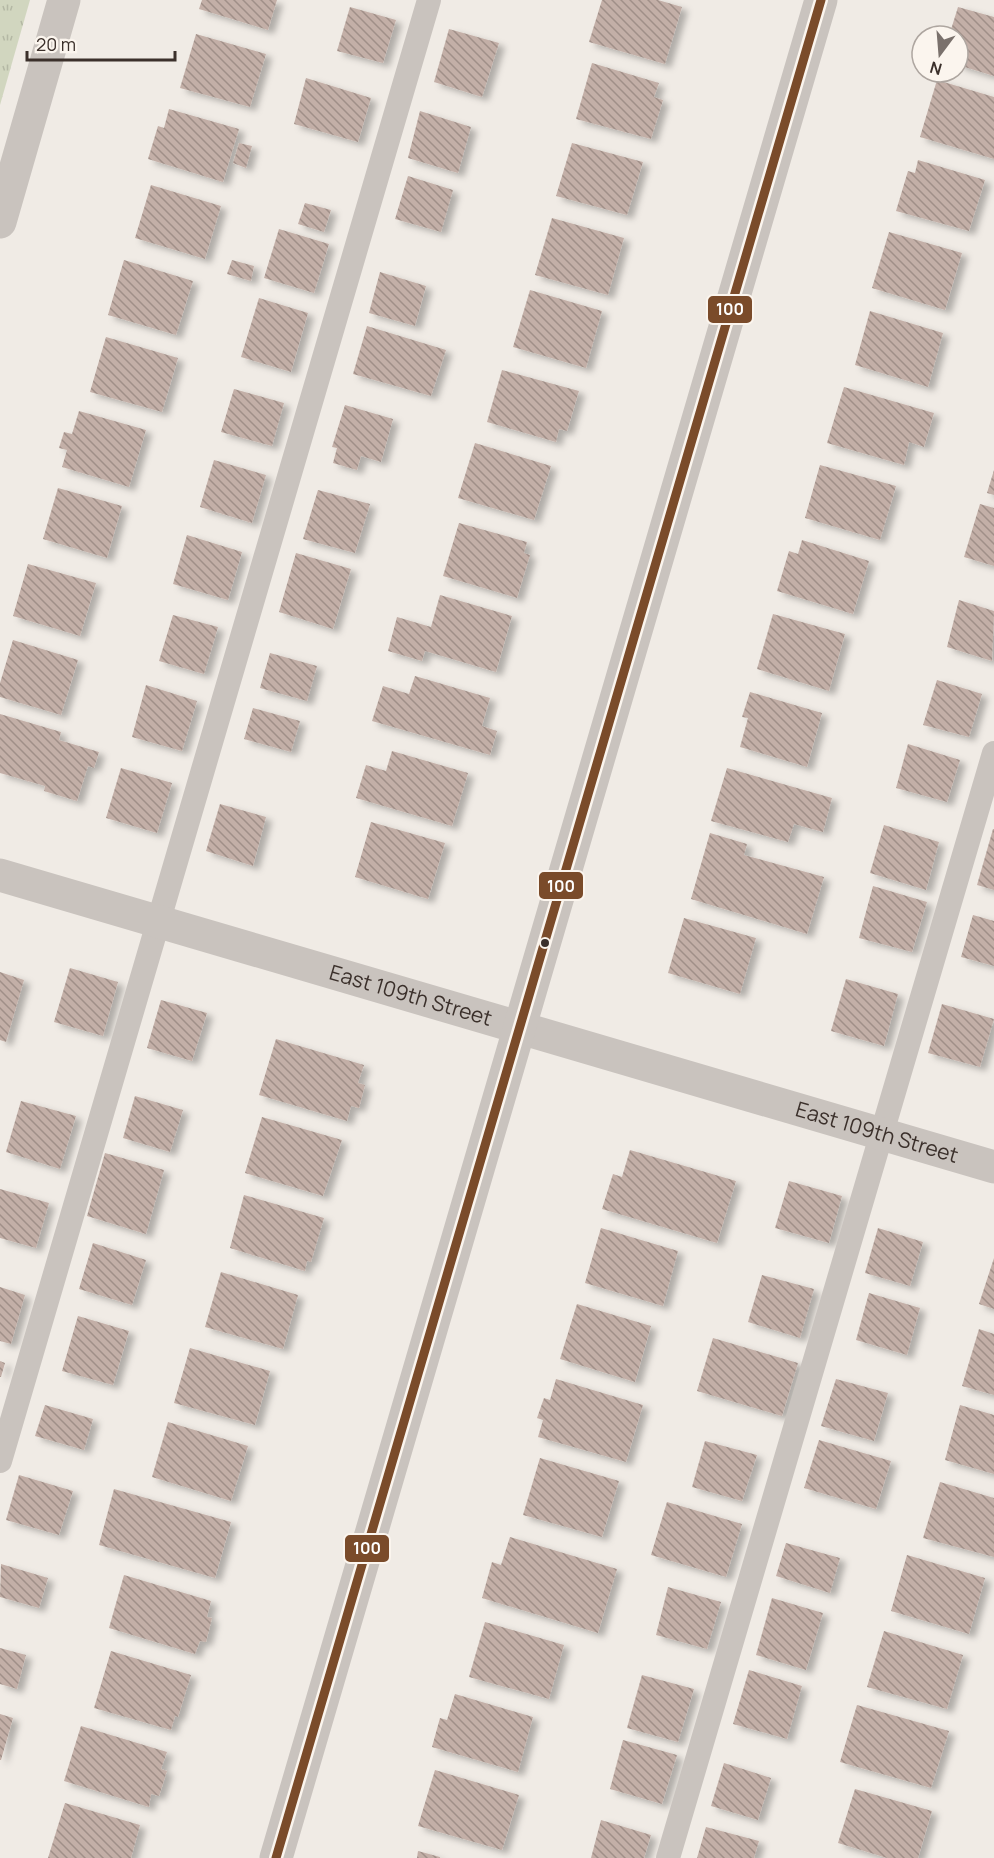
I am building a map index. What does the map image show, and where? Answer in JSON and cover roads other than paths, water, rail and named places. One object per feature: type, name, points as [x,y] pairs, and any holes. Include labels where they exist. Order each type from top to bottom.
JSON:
[{"type":"street","points":[[0,222],[64,0]]},
{"type":"street","points":[[276,1858],[821,0]]},
{"type":"street","name":"East 109th Street","points":[[0,875],[994,1167]]},
{"type":"lane","points":[[0,1461],[429,0]]},
{"type":"lane","points":[[669,1858],[994,753]]}]
